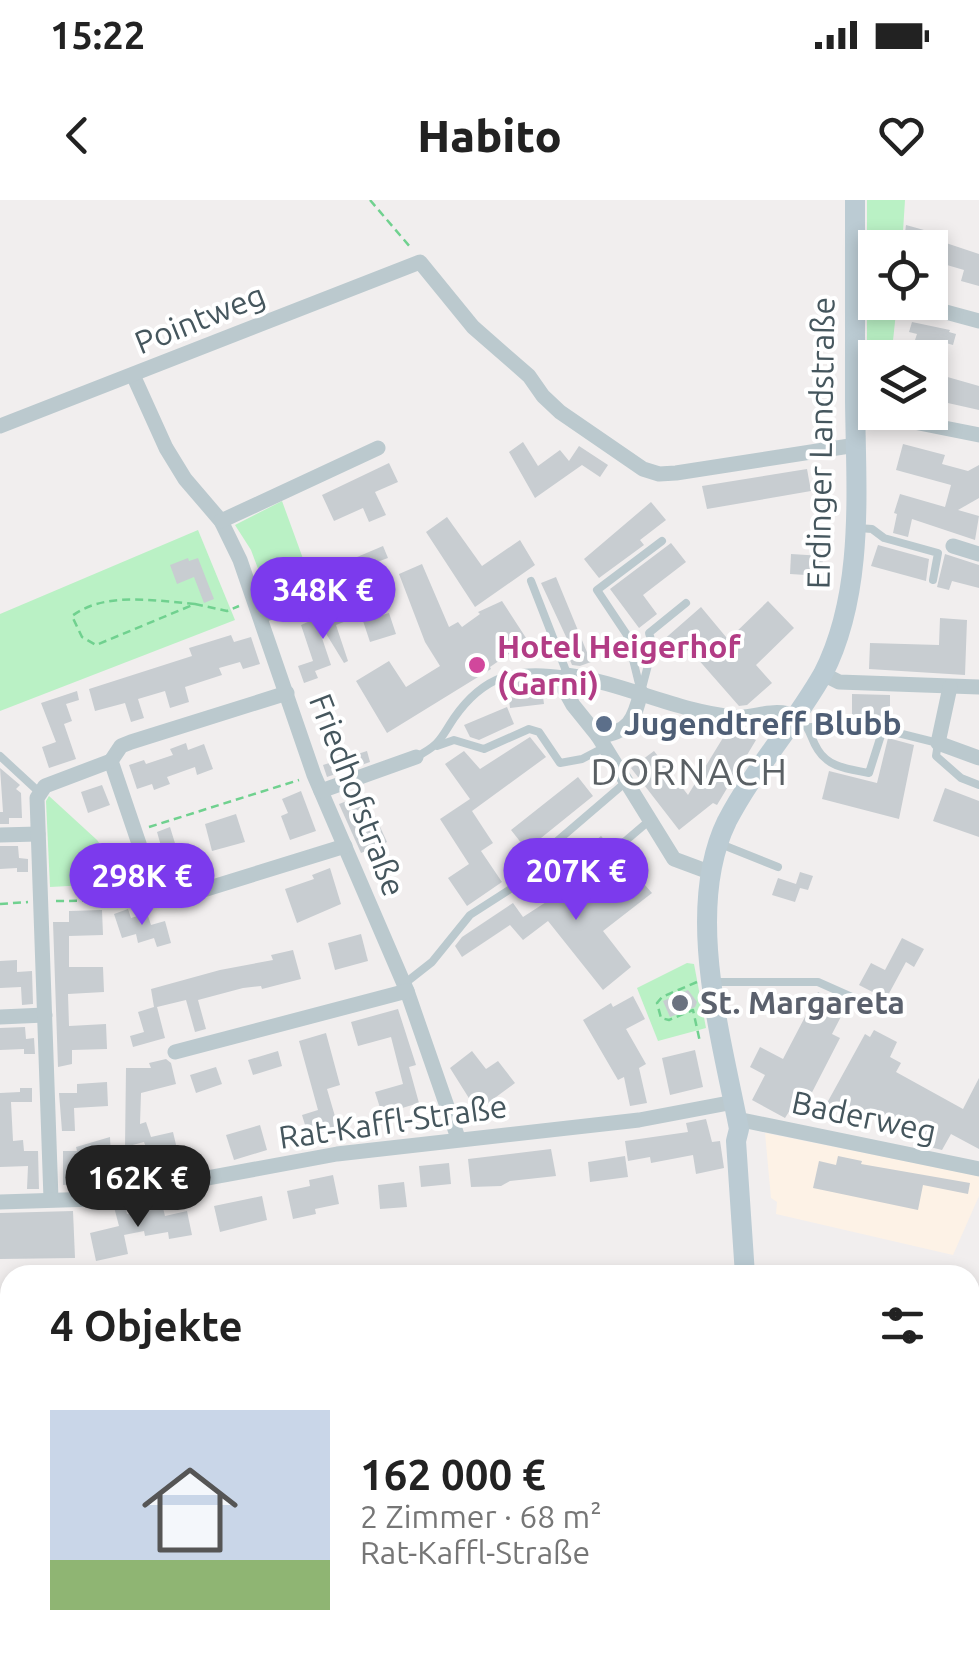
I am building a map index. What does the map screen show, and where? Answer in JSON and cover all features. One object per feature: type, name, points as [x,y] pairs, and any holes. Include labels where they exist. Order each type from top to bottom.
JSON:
[{"type":"street","name":"Erdinger Landstraße","points":[[856,200],[858,340]]},
{"type":"street","name":"Pointweg","points":[[0,426],[420,262]]},
{"type":"street","points":[[420,262],[473,327],[529,376],[560,412],[643,468],[817,444],[856,445]]},
{"type":"street","points":[[948,312],[979,321]]},
{"type":"street","name":"Friedhofstraße","points":[[134,375],[166,448],[185,480],[221,521],[240,560],[318,783],[405,988],[458,1138]]},
{"type":"street","points":[[948,428],[979,434]]},
{"type":"street","name":"Erdinger Landstraße","points":[[744,1265],[736,1117],[706,928],[708,872],[736,804],[803,722],[836,647],[851,586],[858,430]]},
{"type":"street","points":[[221,521],[378,448]]},
{"type":"street","points":[[954,546],[979,554]]},
{"type":"street","points":[[258,608],[333,590]]},
{"type":"street","points":[[823,674],[839,682],[950,687],[978,684]]},
{"type":"street","points":[[708,872],[674,859],[601,741],[572,705],[563,687],[566,675],[641,692],[661,702],[738,718],[787,712],[803,722]]},
{"type":"street","points":[[950,687],[938,743],[979,758]]},
{"type":"street","points":[[601,741],[634,718],[641,692]]},
{"type":"street","points":[[52,1199],[39,792],[53,782],[111,761],[121,746],[287,693]]},
{"type":"street","points":[[318,783],[416,757]]},
{"type":"street","points":[[111,761],[151,879],[162,896],[174,899],[345,846]]},
{"type":"street","points":[[0,836],[38,834]]},
{"type":"street","points":[[175,1052],[405,988]]},
{"type":"street","points":[[0,1017],[45,1015]]},
{"type":"street","name":"Erdinger Landstraße","points":[[736,1117],[747,1140],[752,1167],[754,1265]]},
{"type":"street","name":"Rat-Kaffl-Straße","points":[[0,1202],[94,1199],[152,1191],[337,1154],[458,1138],[639,1120],[736,1117]]},
{"type":"street","name":"Baderweg","points":[[736,1117],[979,1168]]},
{"type":"lane","points":[[853,529],[872,529],[888,540],[938,553],[933,580]]},
{"type":"lane","points":[[641,692],[626,636],[596,590],[662,540]]},
{"type":"lane","points":[[437,746],[459,712],[503,674],[566,675],[531,581]]},
{"type":"lane","points":[[333,590],[352,584]]},
{"type":"lane","points":[[626,636],[650,634],[686,603]]},
{"type":"lane","points":[[641,692],[653,646],[650,634]]},
{"type":"lane","points":[[803,722],[883,729],[938,743],[936,756],[961,778],[979,785]]},
{"type":"lane","points":[[803,722],[817,748],[832,764],[868,773],[883,729]]},
{"type":"lane","points":[[416,757],[454,740],[484,749],[529,728],[539,732],[560,763],[582,759],[601,741]]},
{"type":"lane","points":[[0,756],[39,792]]},
{"type":"lane","points":[[626,782],[550,848],[576,884],[650,820]]},
{"type":"lane","points":[[718,843],[778,867]]},
{"type":"lane","points":[[405,988],[470,915],[512,888],[540,898],[570,876]]},
{"type":"lane","points":[[713,982],[818,982],[862,1002]]},
{"type":"path","points":[[370,200],[420,262]]},
{"type":"path","points":[[195,604],[96,645],[82,638],[72,616],[85,606],[133,600],[195,604],[227,611],[258,608]]},
{"type":"path","points":[[135,832],[318,783]]},
{"type":"path","points":[[0,904],[96,900],[151,879]]},
{"type":"path","points":[[700,1042],[693,1010],[669,1020],[660,1018],[657,1003],[698,982],[713,982]]},
{"type":"shaded area","points":[[765,1133],[979,1176],[979,1196],[953,1255],[776,1214]]},
{"type":"green space","points":[[867,200],[905,200],[903,230],[867,230]]},
{"type":"green space","points":[[867,320],[895,320],[893,340],[867,340]]},
{"type":"green space","points":[[282,501],[313,586],[270,601],[251,550],[235,525]]},
{"type":"green space","points":[[198,530],[235,620],[0,711],[0,614]]},
{"type":"green space","points":[[49,796],[97,840],[110,858],[106,884],[50,887],[46,801]]},
{"type":"green space","points":[[687,963],[694,964],[706,1028],[658,1041],[637,988]]},
{"type":"building","points":[[948,244],[979,254],[979,286],[961,281],[964,270],[948,265]]},
{"type":"building","points":[[912,322],[956,334],[953,345],[948,340],[915,340],[917,334],[909,332]]},
{"type":"building","points":[[948,377],[979,386],[979,410],[948,403]]},
{"type":"building","points":[[523,442],[538,466],[560,450],[569,461],[579,446],[608,465],[600,477],[582,465],[535,498],[509,452]]},
{"type":"building","points":[[903,444],[945,455],[942,464],[968,471],[979,465],[979,498],[958,510],[979,516],[975,540],[912,519],[908,537],[893,533],[900,494],[945,507],[951,485],[896,470]]},
{"type":"building","points":[[389,463],[398,482],[375,492],[386,515],[369,522],[363,508],[334,521],[322,495]]},
{"type":"building","points":[[807,469],[811,491],[707,509],[702,486]]},
{"type":"building","points":[[651,502],[666,520],[640,540],[644,545],[599,578],[584,559]]},
{"type":"building","points":[[447,517],[482,566],[520,540],[535,565],[475,607],[426,532]]},
{"type":"building","points":[[671,543],[686,562],[643,595],[657,614],[639,628],[610,589]]},
{"type":"building","points":[[878,545],[929,559],[926,581],[871,566]]},
{"type":"building","points":[[383,546],[388,558],[321,582],[317,574]]},
{"type":"building","points":[[791,554],[823,556],[822,576],[790,574]]},
{"type":"building","points":[[945,554],[979,565],[979,588],[952,581],[949,590],[937,587]]},
{"type":"building","points":[[198,558],[214,599],[204,603],[194,577],[177,584],[170,565]]},
{"type":"building","points":[[422,564],[449,627],[458,622],[462,627],[478,612],[502,601],[528,641],[491,669],[387,733],[356,681],[389,661],[406,687],[440,666],[425,642],[399,574]]},
{"type":"building","points":[[556,577],[591,662],[580,666],[572,665],[563,643],[568,641],[541,583]]},
{"type":"building","points":[[768,601],[794,628],[756,665],[772,683],[747,705],[739,706],[689,649],[677,660],[661,642],[701,607],[726,637],[731,637]]},
{"type":"building","points":[[344,606],[349,620],[336,625],[348,661],[344,663],[322,627],[319,629],[331,665],[315,671],[318,678],[304,683],[298,666],[313,661],[301,625]]},
{"type":"building","points":[[389,613],[396,634],[370,642],[363,621]]},
{"type":"building","points":[[940,618],[967,620],[965,675],[869,669],[870,643],[939,645]]},
{"type":"building","points":[[231,635],[234,642],[251,637],[260,664],[243,669],[240,662],[219,668],[222,675],[185,687],[189,702],[170,708],[165,691],[138,699],[144,718],[131,722],[125,703],[95,711],[89,689],[192,656],[189,648]]},
{"type":"building","points":[[527,680],[527,684],[541,682],[544,704],[510,708],[507,684]]},
{"type":"building","points":[[77,691],[79,700],[66,704],[72,721],[64,724],[76,759],[49,768],[42,747],[56,742],[41,703]]},
{"type":"building","points":[[852,694],[890,695],[890,720],[852,719]]},
{"type":"building","points":[[507,707],[514,724],[479,740],[470,737],[464,725]]},
{"type":"building","points":[[729,728],[756,740],[717,805],[713,803],[679,830],[631,768],[654,751],[688,795]]},
{"type":"building","points":[[530,737],[546,757],[472,811],[493,843],[481,851],[502,882],[467,906],[448,878],[469,864],[440,819],[470,799],[445,764],[464,751],[480,769]]},
{"type":"building","points":[[888,738],[914,745],[899,819],[822,799],[829,771],[877,783]]},
{"type":"building","points":[[186,743],[188,750],[204,744],[213,769],[197,775],[195,767],[167,777],[170,784],[154,790],[152,784],[137,789],[129,765],[173,755],[170,749]]},
{"type":"building","points":[[367,751],[370,762],[327,777],[323,765]]},
{"type":"building","points":[[0,768],[20,785],[16,789],[21,793],[22,818],[9,818],[9,824],[0,824]]},
{"type":"building","points":[[578,777],[593,796],[536,842],[559,875],[542,888],[517,856],[526,849],[511,830]]},
{"type":"building","points":[[102,785],[110,805],[88,813],[81,792]]},
{"type":"building","points":[[945,788],[979,801],[979,837],[933,821]]},
{"type":"building","points":[[301,791],[316,831],[290,840],[281,816],[288,813],[282,799]]},
{"type":"building","points":[[365,794],[387,842],[361,853],[339,804]]},
{"type":"building","points":[[236,814],[245,842],[212,851],[205,824]]},
{"type":"building","points":[[170,827],[182,866],[164,871],[157,832]]},
{"type":"building","points":[[601,836],[609,845],[577,873],[569,862]]},
{"type":"building","points":[[0,846],[18,846],[19,858],[28,859],[28,872],[0,869]]},
{"type":"building","points":[[619,856],[652,893],[603,931],[631,967],[603,990],[548,921],[523,940],[510,925],[462,957],[455,946],[462,937],[513,903],[523,917],[560,893],[575,912],[610,885],[600,873]]},
{"type":"building","points":[[330,868],[341,904],[297,923],[285,889],[314,879],[312,875]]},
{"type":"building","points":[[800,872],[813,876],[808,890],[800,888],[795,902],[772,895],[778,878],[796,884]]},
{"type":"building","points":[[128,909],[131,918],[147,913],[151,925],[165,921],[171,943],[157,947],[154,938],[138,943],[136,934],[122,938],[114,914]]},
{"type":"building","points":[[102,910],[103,935],[69,936],[69,967],[103,967],[104,992],[68,994],[69,1026],[106,1024],[107,1049],[72,1050],[72,1064],[58,1067],[53,922],[69,922],[69,911]]},
{"type":"building","points":[[361,934],[368,961],[335,970],[328,943]]},
{"type":"building","points":[[902,938],[924,949],[914,967],[906,962],[886,999],[859,985],[871,963],[885,970]]},
{"type":"building","points":[[293,950],[301,979],[198,1000],[206,1029],[195,1032],[186,1000],[157,1007],[165,1038],[133,1047],[130,1036],[144,1032],[138,1012],[154,1007],[151,989],[273,960],[271,955]]},
{"type":"building","points":[[17,960],[17,972],[32,971],[33,1004],[22,1005],[21,987],[0,988],[0,961]]},
{"type":"building","name":"St. Margareta","points":[[688,990],[697,1002],[695,1007],[670,1017],[663,1001]]},
{"type":"building","points":[[818,992],[846,1007],[832,1034],[840,1038],[806,1104],[797,1099],[785,1118],[752,1100],[765,1075],[750,1067],[760,1047],[783,1059]]},
{"type":"building","points":[[633,996],[645,1019],[626,1029],[646,1064],[639,1068],[647,1103],[630,1106],[624,1077],[618,1080],[583,1020],[611,1003],[613,1007]]},
{"type":"building","points":[[398,1009],[416,1065],[409,1067],[419,1103],[382,1114],[375,1092],[403,1084],[391,1037],[358,1046],[351,1022]]},
{"type":"building","points":[[25,1027],[26,1039],[34,1038],[35,1054],[24,1054],[24,1049],[0,1050],[0,1028]]},
{"type":"building","points":[[874,1030],[897,1042],[890,1057],[901,1063],[896,1072],[963,1109],[979,1078],[979,1149],[951,1134],[942,1150],[930,1147],[872,1115],[867,1125],[827,1103],[865,1034],[870,1037]]},
{"type":"building","points":[[326,1033],[340,1085],[327,1089],[339,1130],[309,1138],[302,1115],[318,1110],[299,1041]]},
{"type":"building","points":[[695,1050],[703,1087],[670,1095],[662,1058]]},
{"type":"building","points":[[278,1051],[282,1066],[253,1075],[248,1060]]},
{"type":"building","points":[[472,1051],[486,1069],[498,1061],[515,1083],[477,1111],[450,1068]]},
{"type":"building","points":[[166,1059],[171,1063],[176,1084],[141,1093],[140,1124],[146,1122],[151,1137],[173,1132],[187,1169],[158,1176],[151,1149],[147,1150],[144,1142],[125,1147],[126,1068],[151,1068],[149,1063]]},
{"type":"building","points":[[216,1067],[222,1084],[196,1093],[190,1075]]},
{"type":"building","points":[[107,1082],[108,1106],[74,1108],[75,1131],[62,1131],[59,1093],[77,1093],[77,1084]]},
{"type":"building","points":[[20,1088],[32,1088],[32,1102],[11,1102],[13,1141],[23,1140],[24,1151],[38,1151],[39,1189],[27,1189],[28,1166],[0,1167],[0,1093],[20,1092]]},
{"type":"building","points":[[706,1119],[712,1142],[720,1141],[724,1168],[696,1174],[693,1155],[651,1163],[650,1157],[628,1161],[625,1141],[688,1132],[686,1123]]},
{"type":"building","points":[[260,1125],[267,1150],[234,1160],[226,1135]]},
{"type":"building","points":[[110,1137],[111,1157],[75,1168],[75,1184],[63,1185],[63,1151],[77,1151],[76,1147]]},
{"type":"building","points":[[551,1149],[556,1176],[471,1187],[468,1159]]},
{"type":"building","points":[[625,1156],[628,1177],[590,1182],[588,1162]]},
{"type":"building","points":[[838,1156],[862,1161],[861,1164],[970,1183],[968,1194],[923,1185],[918,1210],[813,1188],[819,1161],[836,1165]]},
{"type":"building","points":[[449,1163],[451,1184],[421,1187],[419,1166]]},
{"type":"building","points":[[333,1175],[339,1204],[293,1219],[287,1191],[310,1186],[309,1180]]},
{"type":"building","points":[[404,1182],[407,1207],[380,1209],[378,1185]]},
{"type":"building","points":[[262,1196],[267,1220],[220,1232],[214,1206]]},
{"type":"building","points":[[125,1205],[127,1214],[163,1208],[165,1216],[187,1211],[192,1235],[169,1239],[168,1232],[145,1236],[144,1231],[124,1235],[128,1254],[96,1261],[90,1233],[119,1226],[114,1207]]},
{"type":"building","points":[[73,1211],[75,1258],[0,1259],[0,1213]]},
{"type":"place","name":"Hotel Heigerhof (Garni)","points":[[477,665]]},
{"type":"place","name":"Jugendtreff Blubb","points":[[604,724]]},
{"type":"place","name":"St. Margareta","points":[[680,1003]]},
{"type":"district","name":"DORNACH","points":[[690,772]]}]
